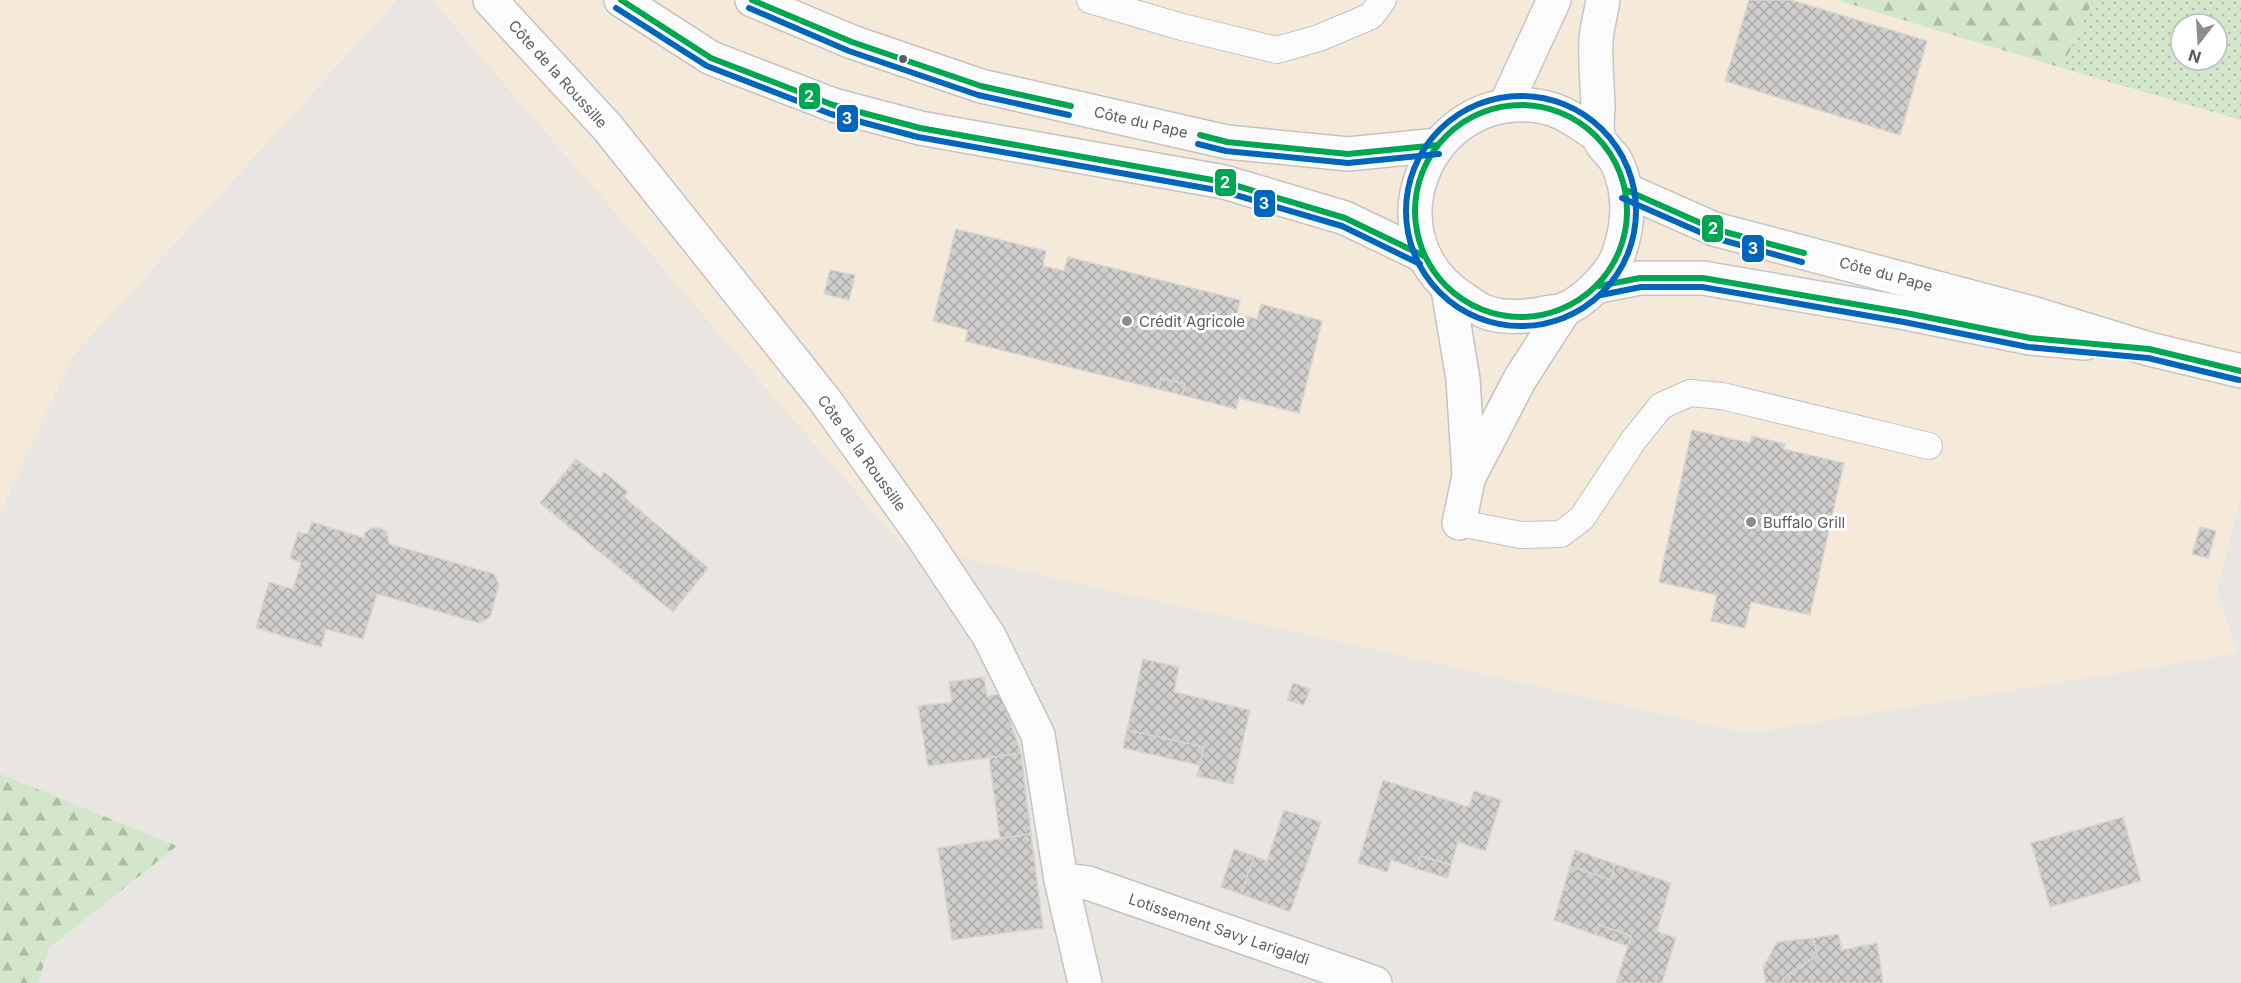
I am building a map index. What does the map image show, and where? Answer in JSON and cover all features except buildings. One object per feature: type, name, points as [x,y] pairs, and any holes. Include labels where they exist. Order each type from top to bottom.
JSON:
[{"type":"street","name":"Côte de la Roussille","points":[[490,0],[608,128],[824,399],[921,534],[989,636],[1038,735],[1061,880],[1085,983]]},
{"type":"street","points":[[621,0],[711,58],[833,105],[920,128],[1224,182],[1346,218],[1424,256]]},
{"type":"street","name":"Côte du Pape","points":[[752,0],[852,42],[981,86],[1227,142],[1348,154],[1438,145]]},
{"type":"street","points":[[1505,106],[1554,0]]},
{"type":"street","points":[[1598,136],[1596,40],[1603,0]]},
{"type":"street","points":[[1505,106],[1539,106],[1571,117],[1598,136],[1616,161],[1626,189],[1628,224],[1618,257],[1599,286],[1565,309],[1525,318],[1484,311],[1448,289],[1424,256],[1415,228],[1415,199],[1423,170],[1438,145],[1456,126],[1479,113],[1505,106]]},
{"type":"street","name":"Côte du Pape","points":[[1626,189],[1714,229],[2032,313],[2149,349],[2241,371]]},
{"type":"street","name":"Côte du Pape","points":[[1599,286],[1640,278],[1703,278],[1906,313],[2030,338],[2149,349]]},
{"type":"street","points":[[1448,289],[1463,379],[1469,476],[1460,523]]},
{"type":"street","points":[[1469,476],[1520,379],[1565,309]]},
{"type":"street","name":"Lotissement Savy Larigaldi","points":[[1061,880],[1088,883],[1375,983]]},
{"type":"lane","points":[[1090,0],[1182,27],[1277,50],[1319,38],[1371,16],[1383,0]]},
{"type":"lane","points":[[1460,523],[1521,535],[1561,534],[1582,518],[1633,441],[1661,406],[1690,393],[1722,396],[1929,446]]},
{"type":"shaded area","points":[[0,0],[397,0],[72,357],[0,513]]},
{"type":"shaded area","points":[[432,0],[1837,0],[2241,120],[2241,495],[2216,593],[2239,653],[1748,733],[900,543]]},
{"type":"green space","points":[[1837,0],[2093,0],[2062,68]]},
{"type":"green space","points":[[2093,0],[2241,0],[2241,120],[2062,68]]},
{"type":"green space","points":[[0,774],[177,846],[49,948],[38,983],[0,983]]},
{"type":"transit line","name":"2","points":[[621,0],[711,58],[833,105],[920,128],[1224,182],[1345,218],[1424,256]]},
{"type":"transit line","name":"2","points":[[752,0],[852,42],[981,86],[1071,106]]},
{"type":"transit line","name":"3","points":[[616,8],[707,66],[831,114],[918,137],[1222,191],[1342,226],[1420,264]]},
{"type":"transit line","name":"3","points":[[749,8],[849,51],[978,95],[1069,115]]},
{"type":"transit line","name":"3","points":[[1510,96],[1532,96],[1554,101],[1585,115],[1610,138],[1617,147],[1631,178],[1636,211],[1634,233],[1627,255],[1617,275],[1594,300],[1585,307],[1554,321],[1532,326],[1510,326],[1488,321],[1457,307],[1432,284],[1425,275],[1411,244],[1406,222],[1406,200],[1411,178],[1425,147],[1448,122],[1457,115],[1488,101],[1510,96]]},
{"type":"transit line","name":"2","points":[[1511,105],[1531,105],[1571,117],[1596,136],[1609,152],[1619,170],[1625,190],[1627,211],[1625,232],[1619,252],[1609,270],[1596,286],[1580,299],[1562,309],[1531,317],[1511,317],[1471,305],[1439,278],[1423,252],[1415,221],[1415,201],[1427,161],[1454,129],[1480,113],[1511,105]]},
{"type":"transit line","name":"2","points":[[1200,135],[1227,142],[1348,154],[1438,145]]},
{"type":"transit line","name":"3","points":[[1198,144],[1226,151],[1348,163],[1439,154]]},
{"type":"transit line","name":"2","points":[[1626,190],[1714,229],[1804,253]]},
{"type":"transit line","name":"3","points":[[1622,198],[1711,237],[1802,262]]},
{"type":"transit line","name":"2","points":[[1599,286],[1640,278],[1703,278],[1906,313],[2030,338],[2149,349],[2241,371]]},
{"type":"transit line","name":"3","points":[[1601,295],[1641,287],[1702,287],[1904,322],[2028,347],[2148,358],[2239,380]]},
{"type":"place","name":"Crédit Agricole","points":[[1127,321]]},
{"type":"place","name":"Buffalo Grill","points":[[1751,522]]}]
